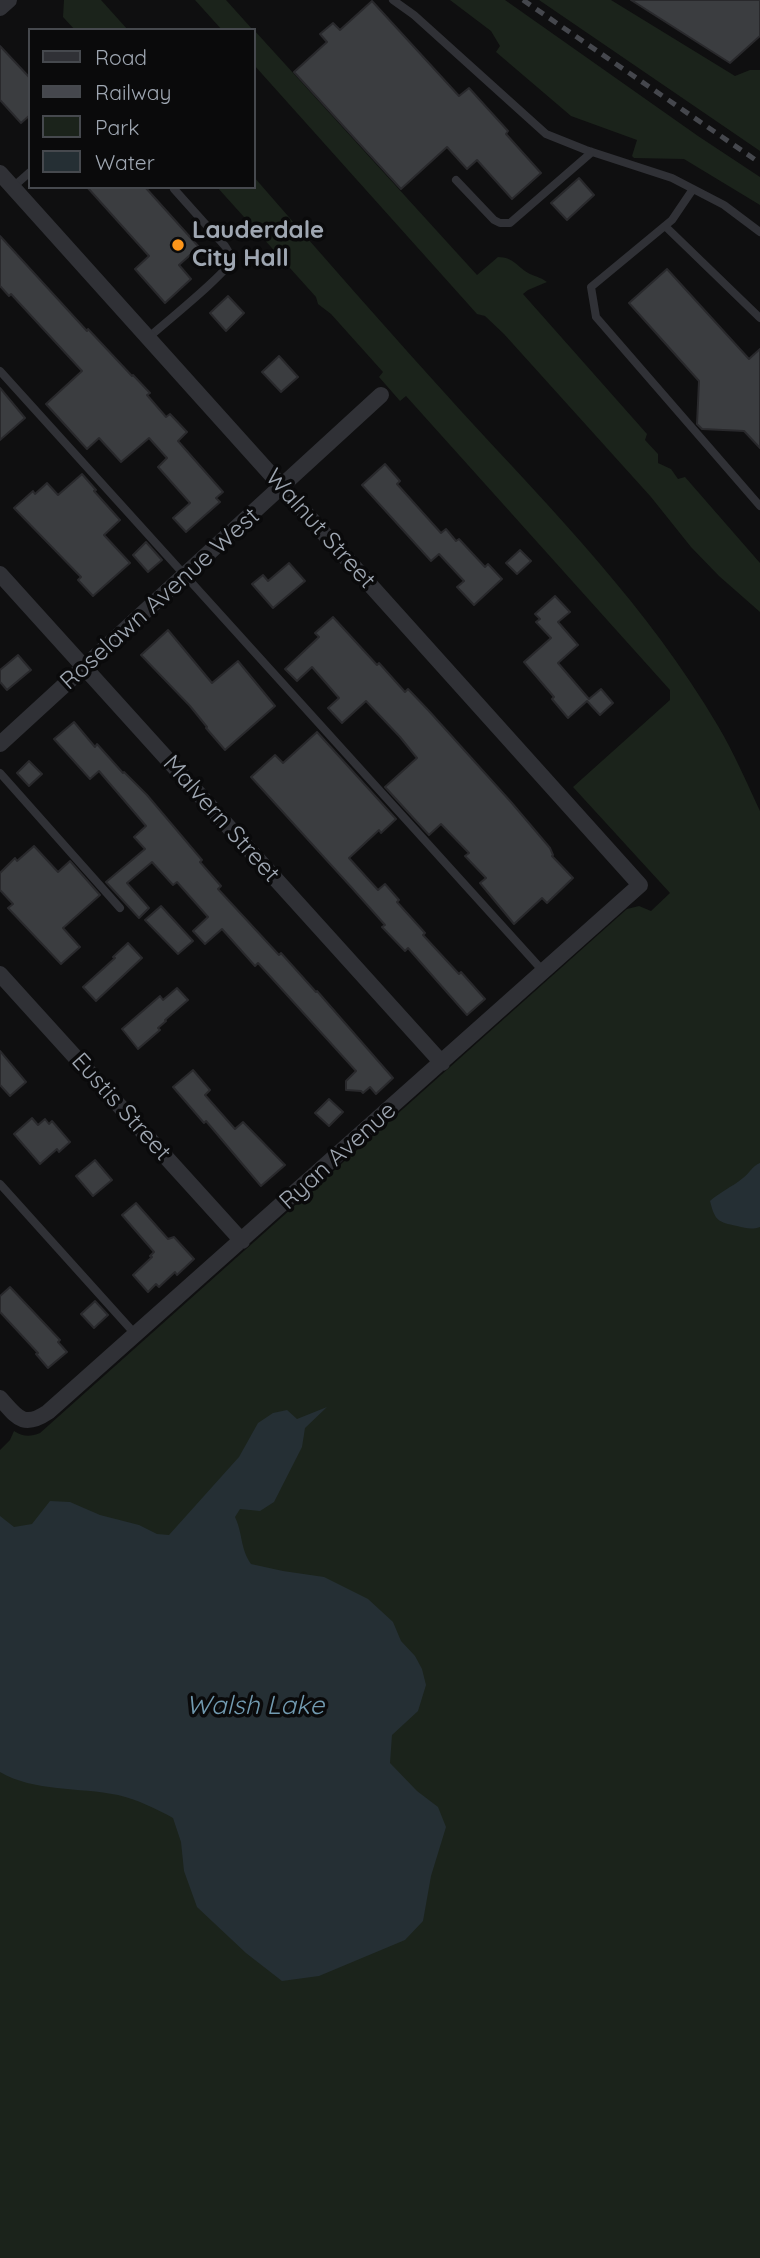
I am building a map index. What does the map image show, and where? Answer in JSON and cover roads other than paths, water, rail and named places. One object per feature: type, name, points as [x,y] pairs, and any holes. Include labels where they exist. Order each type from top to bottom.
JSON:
[{"type":"street","points":[[0,8],[9,0]]},
{"type":"street","name":"Walnut Street","points":[[0,173],[640,885]]},
{"type":"street","name":"Roselawn Avenue West","points":[[0,744],[382,395]]},
{"type":"street","name":"Malvern Street","points":[[0,574],[442,1063]]},
{"type":"street","name":"Ryan Avenue","points":[[0,1398],[17,1417],[32,1421],[48,1412],[640,885]]},
{"type":"street","name":"Eustis Street","points":[[0,974],[242,1241]]},
{"type":"lane","points":[[393,0],[414,15],[546,134],[672,178],[724,205],[760,232]]},
{"type":"lane","points":[[456,180],[494,220],[510,223],[592,152]]},
{"type":"lane","points":[[13,187],[28,174]]},
{"type":"lane","points":[[148,338],[218,276],[230,262],[230,254],[225,246],[174,189]]},
{"type":"lane","points":[[693,189],[672,220],[591,287],[596,317],[760,506]]},
{"type":"lane","points":[[664,226],[760,317]]},
{"type":"lane","points":[[0,371],[544,971]]},
{"type":"lane","points":[[0,773],[120,908]]},
{"type":"lane","points":[[0,1184],[136,1335]]},
{"type":"water","points":[[760,1163],[760,1227],[746,1228],[718,1220],[710,1201]]},
{"type":"water","name":"Walsh Lake","points":[[327,1407],[305,1428],[302,1447],[274,1502],[260,1511],[240,1509],[235,1517],[243,1547],[251,1564],[324,1577],[368,1599],[393,1622],[401,1641],[415,1656],[422,1669],[426,1685],[418,1711],[392,1735],[390,1763],[417,1791],[438,1807],[446,1827],[431,1876],[423,1921],[405,1940],[319,1976],[282,1981],[246,1953],[197,1907],[184,1871],[181,1842],[173,1818],[118,1795],[42,1786],[0,1772],[0,1516],[14,1527],[32,1524],[50,1501],[70,1502],[100,1515],[139,1525],[157,1534],[169,1535],[239,1457],[258,1423],[273,1413],[287,1410],[297,1419]]},
{"type":"railway","points":[[523,0],[760,163]]},
{"type":"place","name":"Lauderdale City Hall","points":[[178,245]]}]
